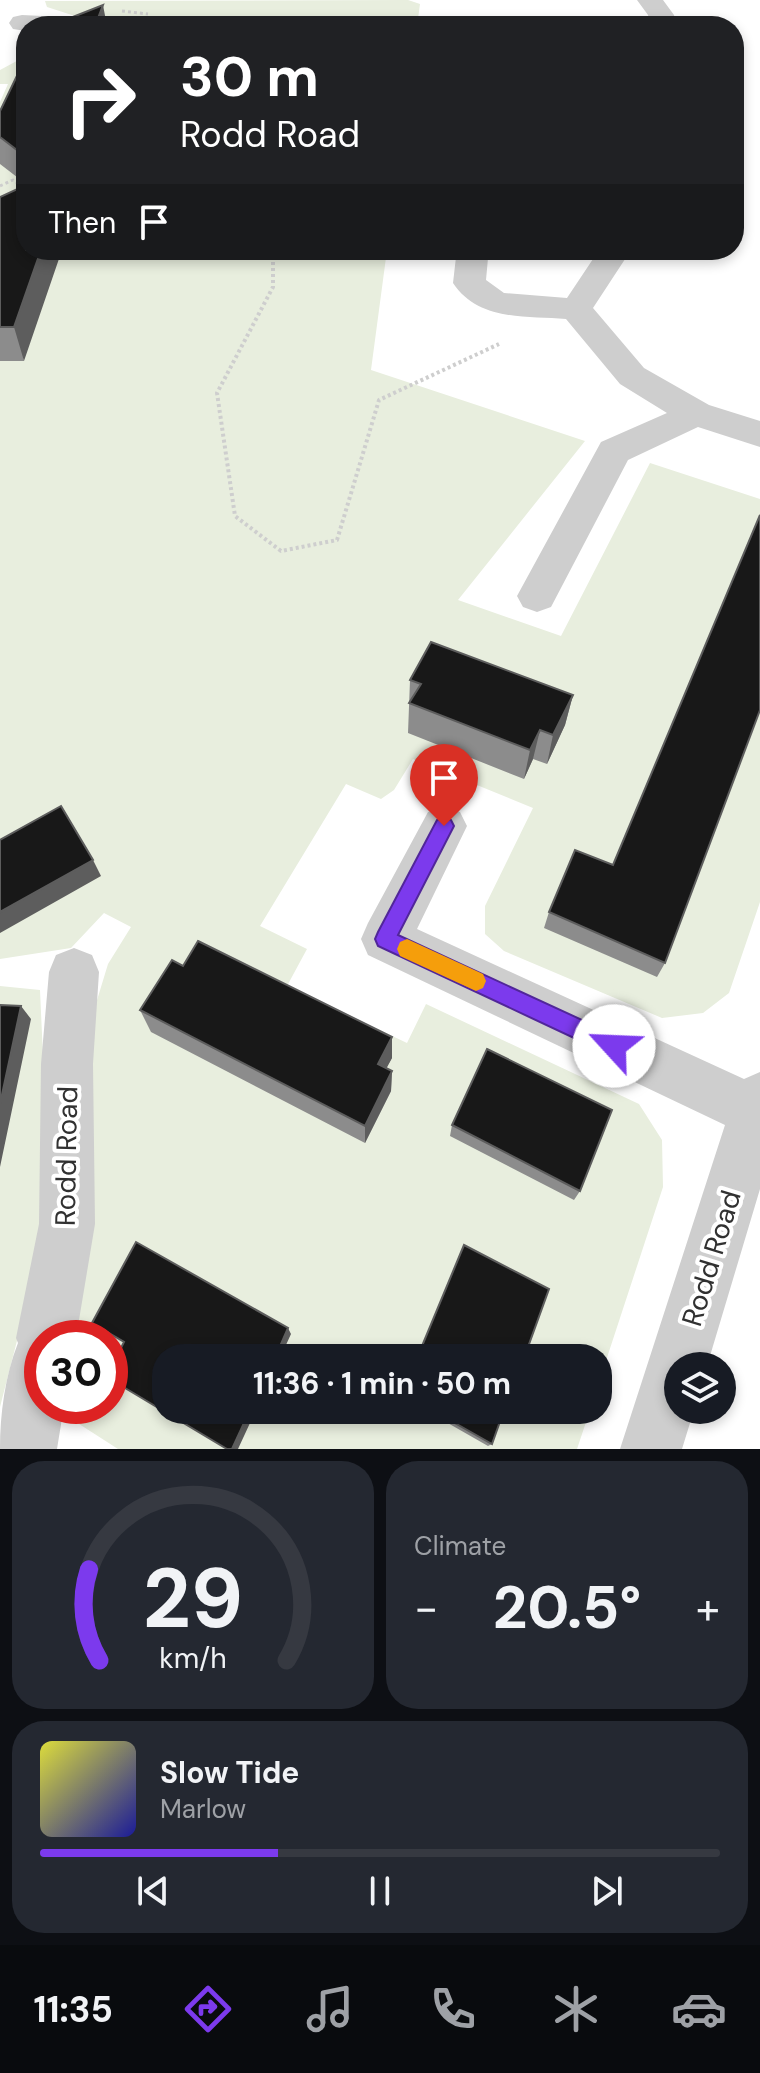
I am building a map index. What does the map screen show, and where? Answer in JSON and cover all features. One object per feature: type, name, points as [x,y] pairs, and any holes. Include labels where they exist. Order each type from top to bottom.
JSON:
[{"type":"street","points":[[472,260],[469,283],[496,303],[576,309],[632,376],[696,414],[760,434]]},
{"type":"street","points":[[576,309],[608,260]]},
{"type":"street","points":[[537,596],[614,451],[696,414]]},
{"type":"street","name":"Rodd Road","points":[[444,826],[386,939],[758,1106],[664,1444]]},
{"type":"street","name":"Rodd Road","points":[[49,1320],[67,1224],[67,1064],[74,972]]},
{"type":"path","points":[[273,260],[273,287],[217,393],[235,516],[281,551],[337,540],[379,400],[576,309]]},
{"type":"green space","points":[[408,0],[420,4],[418,16],[75,16],[47,7],[45,1]]},
{"type":"green space","points":[[16,61],[16,260],[386,260],[371,370],[585,441],[458,600],[561,636],[650,463],[760,499],[760,902],[729,993],[703,1013],[662,1018],[504,951],[485,934],[485,906],[533,808],[413,759],[394,790],[381,799],[346,784],[260,926],[307,949],[287,986],[407,1043],[426,1004],[639,1104],[662,1140],[663,1187],[611,1344],[152,1344],[152,1424],[585,1424],[577,1449],[118,1449],[79,1424],[128,1424],[128,1320],[72,1320],[91,1020],[108,964],[131,927],[104,913],[71,948],[0,959],[0,102],[8,84],[0,84],[0,70]]},
{"type":"green space","points":[[0,986],[40,990],[50,1212],[0,1407]]},
{"type":"building","points":[[103,5],[99,16],[75,16]]},
{"type":"building","points":[[16,78],[16,149],[0,137],[0,111]]},
{"type":"building","points":[[16,190],[16,260],[37,260],[14,327],[0,327],[0,197]]},
{"type":"building","points":[[760,515],[760,710],[665,963],[549,912],[575,850],[613,865]]},
{"type":"building","points":[[431,642],[573,695],[553,735],[540,730],[530,750],[409,703],[421,684],[410,680]]},
{"type":"building","points":[[61,806],[93,860],[0,912],[0,840]]},
{"type":"building","points":[[198,941],[392,1037],[378,1064],[392,1071],[365,1126],[140,1010],[172,960],[183,966]]},
{"type":"building","points":[[0,1005],[21,1006],[0,1104]]},
{"type":"building","points":[[487,1049],[612,1110],[580,1191],[452,1125]]},
{"type":"building","points":[[136,1242],[288,1328],[281,1344],[152,1344],[152,1404],[128,1390],[128,1320],[94,1320]]},
{"type":"building","points":[[464,1245],[549,1289],[529,1344],[423,1344]]},
{"type":"building","points":[[185,1424],[244,1424],[232,1449]]},
{"type":"building","points":[[457,1424],[499,1424],[492,1444]]},
{"type":"slow traffic","points":[[407,949],[476,981]]},
{"type":"route","points":[[444,826],[386,939],[614,1046]]}]
